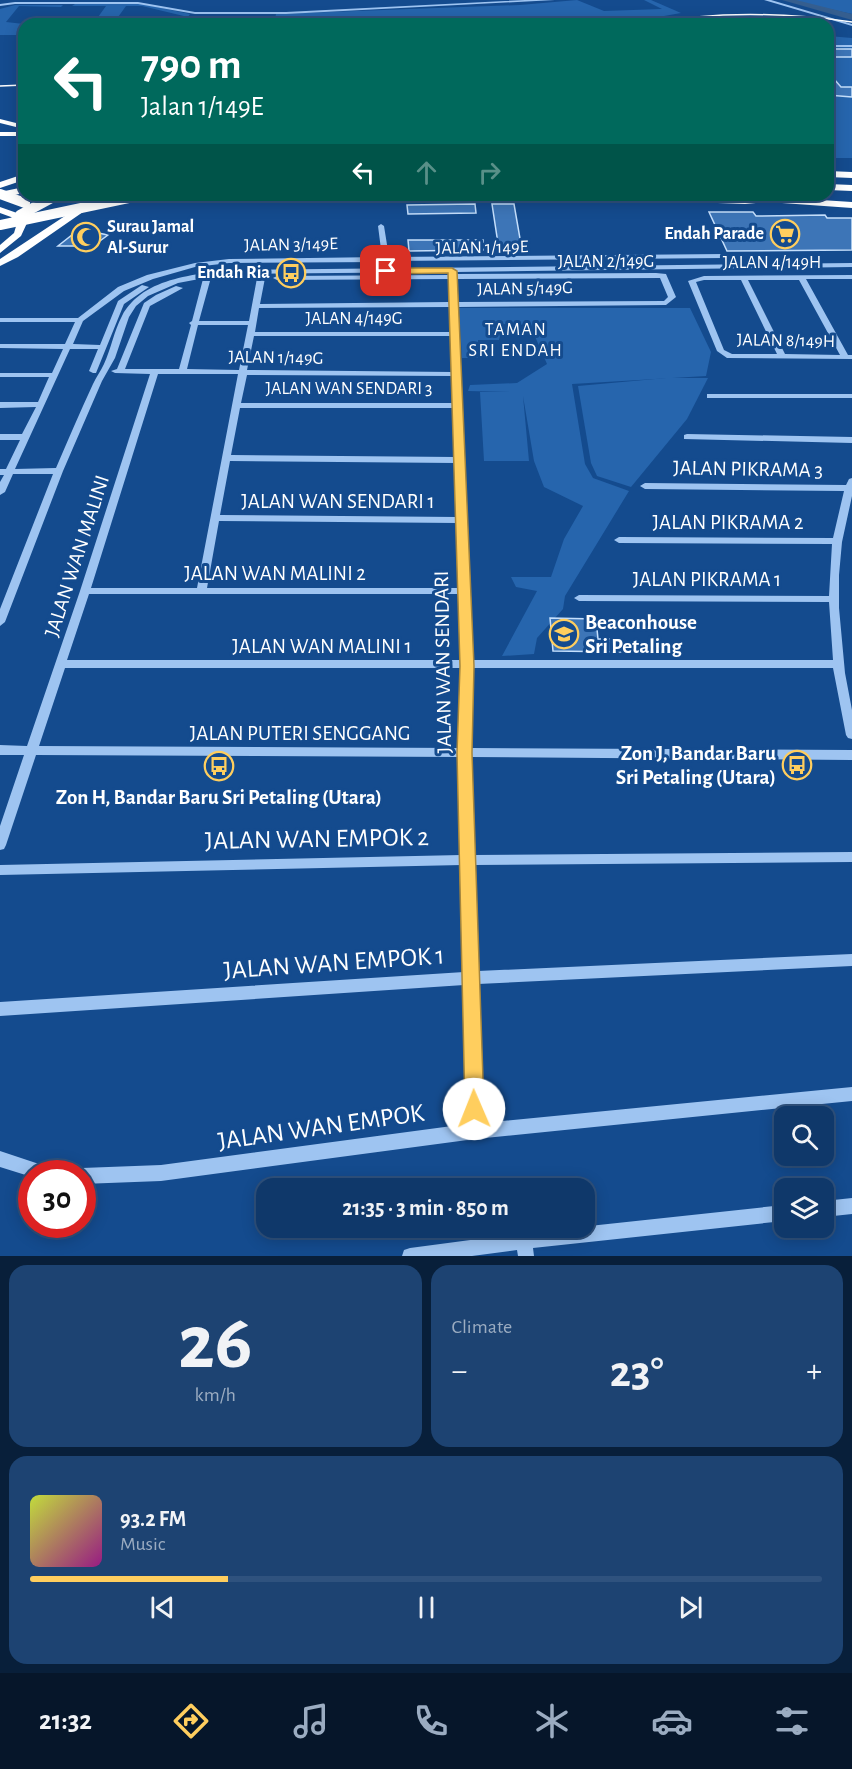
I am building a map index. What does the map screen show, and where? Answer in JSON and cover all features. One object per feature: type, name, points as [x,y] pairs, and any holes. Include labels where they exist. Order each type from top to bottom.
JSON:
[{"type":"highway","points":[[0,118],[18,121]]},
{"type":"highway","points":[[0,118],[18,125]]},
{"type":"highway","points":[[0,134],[18,134]]},
{"type":"highway","points":[[0,176],[18,170]]},
{"type":"highway","points":[[834,174],[852,175]]},
{"type":"highway","points":[[0,176],[18,175]]},
{"type":"highway","points":[[0,185],[18,178]]},
{"type":"highway","points":[[834,187],[852,188]]},
{"type":"highway","points":[[0,193],[18,188]]},
{"type":"highway","points":[[0,193],[18,191]]},
{"type":"highway","points":[[0,193],[18,200]]},
{"type":"highway","points":[[834,194],[852,195]]},
{"type":"highway","points":[[0,256],[35,231],[37,219],[25,203],[20,201]]},
{"type":"highway","points":[[0,225],[46,201]]},
{"type":"highway","points":[[0,263],[23,250],[64,219],[95,201]]},
{"type":"highway","points":[[0,225],[116,201]]},
{"type":"highway","points":[[783,201],[852,205]]},
{"type":"highway","points":[[0,210],[14,215],[22,223],[18,234],[0,250]]},
{"type":"highway","points":[[0,271],[47,240],[64,219]]},
{"type":"street","points":[[460,0],[466,5]]},
{"type":"street","points":[[1,2],[119,1],[195,13],[286,13],[553,0]]},
{"type":"street","points":[[766,0],[828,18]]},
{"type":"street","points":[[286,13],[287,6]]},
{"type":"street","points":[[834,20],[852,25]]},
{"type":"street","points":[[834,46],[852,46]]},
{"type":"street","points":[[381,226],[386,265]]},
{"type":"street","name":"JALAN 3/149E","points":[[0,492],[4,472],[24,437],[80,320],[121,289],[150,278],[195,265],[229,261],[386,265],[724,256]]},
{"type":"street","name":"JALAN 1/149E","points":[[452,271],[852,259]]},
{"type":"street","name":"JALAN 1/149E","points":[[0,622],[59,471],[98,381],[106,371],[131,305],[146,294],[171,283],[204,276],[386,265]]},
{"type":"street","name":"JALAN 1/149E","points":[[93,371],[121,303],[132,294],[159,281],[185,274],[235,268],[386,265],[452,271],[852,265]]},
{"type":"street","name":"JALAN 2/149G","points":[[120,371],[147,305],[167,293],[206,281],[452,271],[656,275],[663,276],[669,286]]},
{"type":"street","name":"JALAN WAN SENDARI","points":[[452,271],[458,374],[467,666],[465,753],[475,1131]]},
{"type":"street","name":"JALAN 4/149H","points":[[721,351],[692,281],[704,278],[852,277]]},
{"type":"street","points":[[201,591],[261,278]]},
{"type":"street","points":[[744,278],[782,356]]},
{"type":"street","points":[[802,278],[849,357]]},
{"type":"street","points":[[182,372],[206,281]]},
{"type":"street","name":"JALAN 5/149G","points":[[256,306],[666,303],[672,297],[669,286]]},
{"type":"street","points":[[0,320],[80,320]]},
{"type":"street","points":[[194,323],[253,323]]},
{"type":"street","name":"JALAN 4/149G","points":[[252,334],[456,334]]},
{"type":"street","points":[[0,346],[103,347]]},
{"type":"street","name":"JALAN 8/149H","points":[[721,351],[730,356],[849,357]]},
{"type":"street","points":[[93,371],[98,381]]},
{"type":"street","name":"JALAN 1/149G","points":[[93,371],[458,374]]},
{"type":"street","name":"JALAN WAN MALINI","points":[[31,750],[85,591],[155,371]]},
{"type":"street","points":[[0,375],[53,375]]},
{"type":"street","points":[[710,396],[852,396]]},
{"type":"street","points":[[0,405],[40,404]]},
{"type":"street","name":"JALAN WAN SENDARI 3","points":[[238,405],[459,406]]},
{"type":"street","points":[[0,437],[24,437]]},
{"type":"street","points":[[687,437],[852,440]]},
{"type":"street","points":[[228,458],[459,460]]},
{"type":"street","points":[[4,472],[59,471]]},
{"type":"street","points":[[851,485],[837,541],[834,599],[836,664],[852,735]]},
{"type":"street","name":"JALAN PIKRAMA 3","points":[[645,486],[851,485]]},
{"type":"street","name":"JALAN WAN SENDARI 1","points":[[216,518],[461,520]]},
{"type":"street","name":"JALAN PIKRAMA 2","points":[[619,540],[837,541]]},
{"type":"street","name":"JALAN WAN MALINI 2","points":[[85,591],[464,591]]},
{"type":"street","name":"JALAN PIKRAMA 1","points":[[579,598],[834,599]]},
{"type":"street","name":"JALAN WAN MALINI 1","points":[[60,664],[467,666],[836,664]]},
{"type":"street","name":"JALAN PUTERI SENGGANG","points":[[0,750],[852,755]]},
{"type":"street","points":[[0,845],[31,750]]},
{"type":"street","name":"JALAN WAN EMPOK 2","points":[[0,870],[468,860],[852,857]]},
{"type":"street","name":"JALAN WAN EMPOK 1","points":[[0,1009],[472,978],[852,960]]},
{"type":"street","name":"JALAN WAN EMPOK","points":[[96,1175],[161,1173],[475,1131],[852,1095]]},
{"type":"street","points":[[0,1159],[18,1165]]},
{"type":"street","points":[[834,1208],[852,1206]]},
{"type":"street","points":[[410,1256],[525,1248],[774,1214]]},
{"type":"shaded area","points":[[577,0],[604,11],[662,9],[644,0],[651,0],[681,13],[653,18],[275,18],[276,14],[520,5]]},
{"type":"shaded area","points":[[791,0],[852,0],[852,14],[794,1]]},
{"type":"shaded area","points":[[75,4],[142,4],[190,14],[188,17],[142,6],[126,6],[117,18],[97,18],[106,6],[72,6]]},
{"type":"shaded area","points":[[15,5],[63,5],[61,7],[19,6],[6,22],[18,23],[18,35],[0,35],[0,9]]},
{"type":"shaded area","points":[[834,36],[852,38],[852,158],[834,158]]},
{"type":"shaded area","points":[[459,308],[690,308],[711,352],[706,376],[572,384],[585,464],[593,478],[629,491],[565,596],[563,609],[537,638],[534,654],[502,656],[537,591],[516,587],[511,577],[551,577],[564,539],[583,506],[544,487],[534,461],[523,396],[529,461],[484,461],[480,392],[510,392],[468,391],[470,385],[517,383],[547,364],[530,325],[503,324],[499,340],[478,340],[478,358],[462,358]]},
{"type":"shaded area","points":[[666,378],[708,378],[687,419],[631,487],[597,476],[591,463],[578,386]]},
{"type":"building","points":[[834,49],[852,49],[852,57],[834,57]]},
{"type":"building","points":[[834,79],[841,87],[852,87],[852,97],[834,96]]},
{"type":"building","points":[[475,204],[476,213],[408,214],[407,205]]},
{"type":"building","points":[[492,204],[514,204],[522,250],[499,250]]},
{"type":"building","name":"Endah Parade","points":[[709,212],[753,212],[756,216],[825,215],[827,218],[852,218],[852,250],[727,251]]},
{"type":"building","name":"Surau Jamal Al-Surur","points":[[77,231],[108,235],[93,246],[58,246]]},
{"type":"building","points":[[408,240],[483,240],[483,250],[409,251]]},
{"type":"building","name":"Beaconhouse Sri Petaling","points":[[550,618],[596,619],[598,639],[621,639],[623,652],[553,651]]},
{"type":"waterway","points":[[786,0],[852,17]]},
{"type":"tram line","points":[[687,18],[748,14],[817,18]]},
{"type":"tram line","points":[[834,20],[852,22]]},
{"type":"tram line","points":[[0,86],[18,85]]},
{"type":"place","name":"Endah Parade","points":[[785,234]]},
{"type":"place","name":"Surau Jamal Al-Surur","points":[[86,237]]},
{"type":"place","name":"Endah Ria","points":[[291,273]]},
{"type":"place","name":"Beaconhouse Sri Petaling","points":[[564,634]]},
{"type":"place","name":"Zon J, Bandar Baru Sri Petaling (Utara)","points":[[797,765]]},
{"type":"place","name":"Zon H, Bandar Baru Sri Petaling (Utara)","points":[[219,766]]},
{"type":"district","name":"TAMAN SRI ENDAH","points":[[516,340]]},
{"type":"route","points":[[386,271],[452,271],[459,406],[467,666],[465,753],[474,1109]]}]
